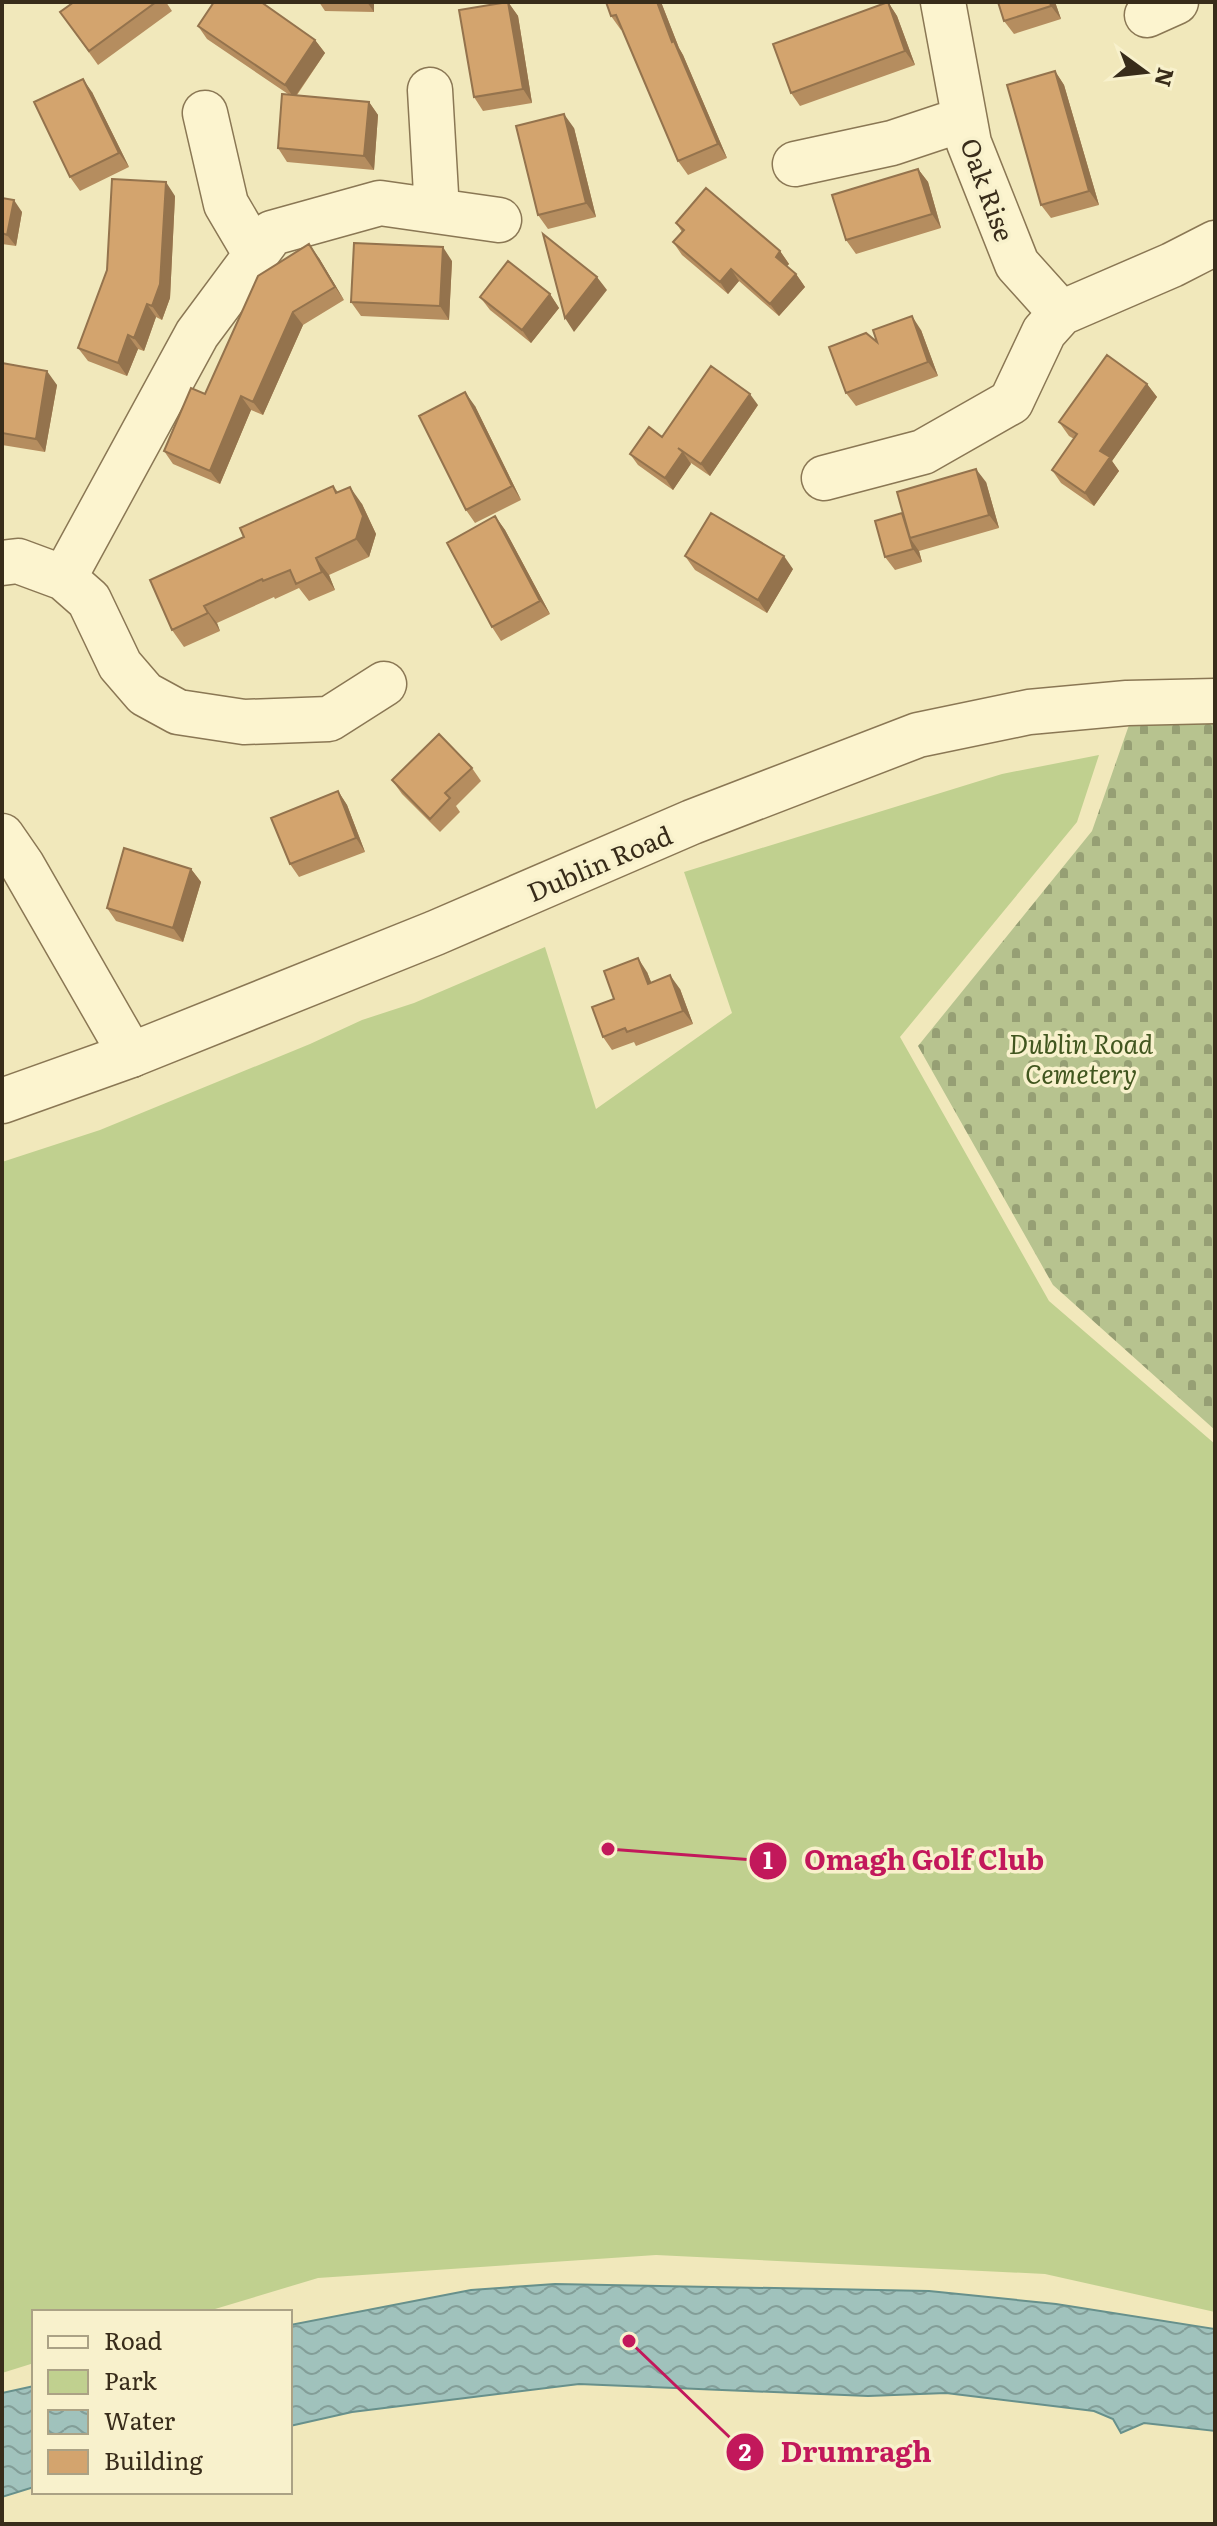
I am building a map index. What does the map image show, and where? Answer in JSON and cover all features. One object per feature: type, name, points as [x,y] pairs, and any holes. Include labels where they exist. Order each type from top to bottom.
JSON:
[{"type":"street","name":"Oak Rise","points":[[943,2],[969,143],[1017,264],[1061,313]]},
{"type":"street","points":[[430,90],[437,211]]},
{"type":"street","points":[[205,113],[226,204],[256,255]]},
{"type":"street","points":[[795,164],[892,143],[964,119]]},
{"type":"street","points":[[64,578],[197,334],[272,233],[380,203],[499,220]]},
{"type":"street","points":[[824,478],[923,452],[1011,402],[1044,332],[1061,313],[1215,243]]},
{"type":"street","points":[[2,563],[18,561],[64,578],[89,600],[120,665],[145,694],[178,712],[244,722],[329,719],[384,684]]},
{"type":"street","name":"Dublin Road","points":[[2,1101],[131,1055],[435,933],[692,822],[918,735],[1029,712],[1127,703],[1215,701]]},
{"type":"street","points":[[2,836],[22,865],[131,1055]]},
{"type":"green space","name":"Dublin Road Cemetery","points":[[1215,722],[1215,1430],[1053,1285],[918,1046],[1092,831],[1129,725]]},
{"type":"green space","points":[[1099,755],[1077,822],[900,1037],[1049,1301],[1215,1444],[1215,2312],[1045,2274],[656,2255],[318,2278],[212,2310],[32,2310],[32,2364],[2,2373],[2,1162],[100,1130],[545,947],[596,1109],[732,1013],[684,872],[1002,774]]},
{"type":"water","points":[[555,2284],[929,2291],[1056,2304],[1215,2329],[1215,2431],[1144,2423],[1121,2433],[1113,2419],[1094,2411],[946,2393],[868,2396],[579,2384],[352,2412],[292,2426],[292,2325],[471,2290]]},
{"type":"water","points":[[32,2386],[32,2488],[2,2497],[2,2393]]},
{"type":"building","points":[[74,2],[156,2],[89,51],[60,12]]},
{"type":"building","points":[[214,2],[261,2],[315,40],[285,85],[198,26]]},
{"type":"building","points":[[508,2],[523,89],[474,97],[459,10]]},
{"type":"building","points":[[606,2],[657,2],[718,144],[678,161],[616,15],[611,16]]},
{"type":"building","points":[[888,2],[905,51],[791,93],[773,44]]},
{"type":"building","points":[[998,2],[1050,2],[1051,6],[1004,21]]},
{"type":"building","points":[[1055,71],[1089,191],[1041,205],[1007,85]]},
{"type":"building","points":[[83,79],[119,153],[70,177],[34,102]]},
{"type":"building","points":[[282,94],[369,102],[364,156],[278,148]]},
{"type":"building","points":[[564,114],[586,203],[538,215],[516,126]]},
{"type":"building","points":[[918,169],[932,214],[846,240],[832,195]]},
{"type":"building","points":[[112,179],[166,182],[160,284],[152,306],[147,304],[134,338],[128,335],[118,363],[78,348],[107,270]]},
{"type":"building","points":[[706,188],[780,251],[776,257],[796,274],[770,304],[731,269],[720,282],[673,242],[684,230],[676,223]]},
{"type":"building","points":[[2,198],[14,200],[7,235],[2,233]]},
{"type":"building","points":[[543,234],[597,277],[565,318]]},
{"type":"building","points":[[354,243],[443,247],[440,306],[351,302]]},
{"type":"building","points":[[309,244],[335,287],[293,312],[253,402],[241,396],[210,471],[164,451],[191,388],[205,394],[258,276]]},
{"type":"building","points":[[508,261],[550,294],[522,330],[480,297]]},
{"type":"building","points":[[912,316],[928,362],[846,393],[829,347],[866,333],[877,342],[873,330]]},
{"type":"building","points":[[1107,355],[1147,384],[1100,451],[1110,457],[1085,493],[1052,470],[1077,434],[1059,422]]},
{"type":"building","points":[[2,363],[47,371],[36,439],[2,433]]},
{"type":"building","points":[[711,366],[750,394],[701,464],[678,448],[683,452],[665,478],[630,454],[649,427],[662,437]]},
{"type":"building","points":[[465,392],[512,486],[466,510],[419,416]]},
{"type":"building","points":[[976,469],[989,515],[910,538],[897,492]]},
{"type":"building","points":[[333,486],[336,493],[350,487],[363,516],[356,539],[316,558],[322,572],[296,584],[290,570],[262,579],[204,606],[208,613],[172,630],[150,580],[244,537],[240,528]]},
{"type":"building","points":[[711,513],[784,556],[758,600],[685,556]]},
{"type":"building","points":[[902,513],[913,549],[885,557],[875,521]]},
{"type":"building","points":[[495,516],[540,601],[492,627],[447,543]]},
{"type":"building","points":[[439,734],[472,768],[445,793],[450,798],[430,819],[392,780]]},
{"type":"building","points":[[338,791],[356,838],[290,864],[271,818]]},
{"type":"building","points":[[124,848],[191,869],[173,928],[107,908]]},
{"type":"building","points":[[638,958],[648,984],[670,975],[683,1011],[627,1032],[625,1028],[603,1037],[592,1007],[614,999],[604,971]]},
{"type":"place","name":"Omagh Golf Club","points":[[608,1849]]},
{"type":"place","name":"Drumragh","points":[[629,2341]]}]
